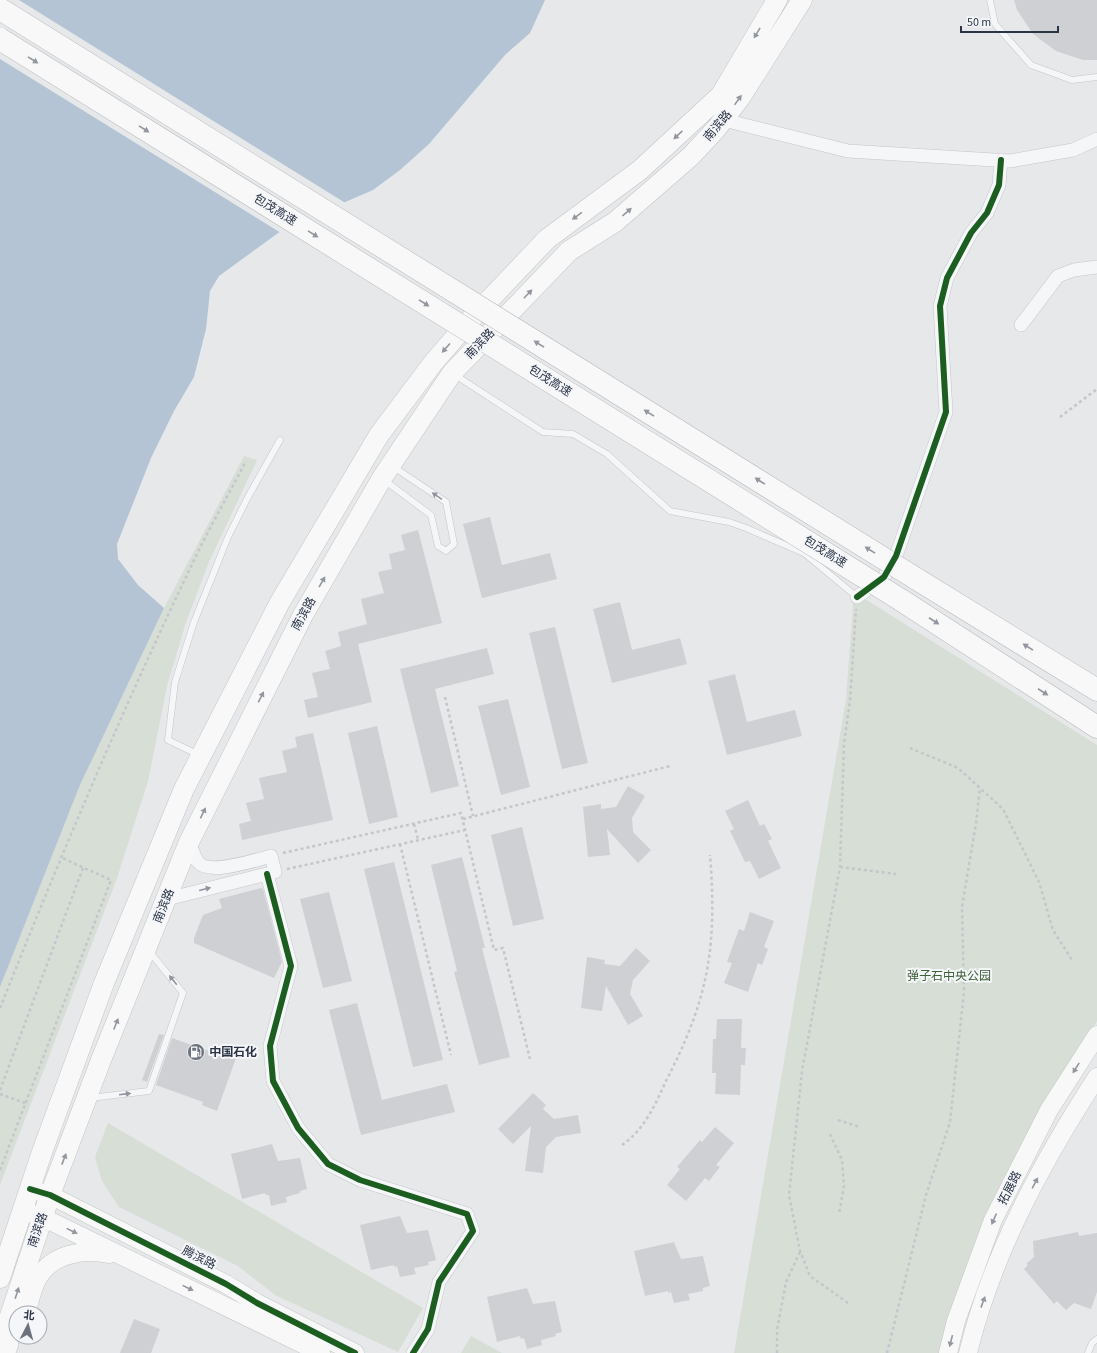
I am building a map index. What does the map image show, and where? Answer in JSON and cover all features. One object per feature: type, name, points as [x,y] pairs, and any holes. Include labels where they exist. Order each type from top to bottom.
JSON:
[{"type":"highway","points":[[0,9],[1097,690]]},
{"type":"highway","name":"包茂高速","points":[[0,39],[901,600],[1097,727]]},
{"type":"main road","name":"南滨路","points":[[0,1278],[30,1189],[104,983],[184,789],[280,602],[379,435],[416,385],[471,319],[547,238],[640,170],[721,94],[778,0]]},
{"type":"main road","name":"南滨路","points":[[14,1305],[42,1217],[86,1098],[189,842],[303,615],[386,472],[452,373],[569,251],[615,222],[691,156],[724,120],[740,98],[802,0]]},
{"type":"street","points":[[724,120],[848,151],[1001,160],[1010,160],[1073,150],[1097,139]]},
{"type":"street","points":[[857,597],[884,577],[896,556],[946,412],[940,306],[947,278],[971,233],[987,213],[999,185],[1001,160]]},
{"type":"street","points":[[1021,325],[1058,276],[1074,270],[1097,267]]},
{"type":"street","points":[[189,842],[198,862],[205,868],[219,868],[271,856],[271,873],[291,966],[270,1046],[273,1081],[298,1128],[328,1164],[360,1180],[467,1214],[473,1231],[439,1282],[428,1329],[412,1353]]},
{"type":"street","points":[[167,898],[271,873]]},
{"type":"street","name":"拓展路","points":[[948,1353],[956,1321],[994,1220],[1049,1110],[1097,1035]]},
{"type":"street","name":"拓展路","points":[[968,1353],[974,1328],[1010,1230],[1066,1124],[1097,1077]]},
{"type":"street","name":"腾滨路","points":[[30,1189],[50,1195],[226,1284],[257,1303],[356,1353]]},
{"type":"street","points":[[23,1211],[42,1217],[321,1353]]},
{"type":"street","points":[[29,1305],[38,1278],[48,1266],[60,1258],[78,1252],[94,1251],[122,1256]]},
{"type":"lane","points":[[990,0],[995,24],[1032,65],[1072,80],[1097,77]]},
{"type":"lane","points":[[452,373],[543,432],[573,434],[607,454],[670,510],[740,526],[804,553],[857,597]]},
{"type":"lane","points":[[201,756],[168,740],[175,682],[194,622],[228,537],[248,497],[280,440]]},
{"type":"lane","points":[[386,472],[446,502],[454,544],[446,551],[438,546],[431,515],[386,472]]},
{"type":"lane","points":[[86,1098],[149,1091],[183,993],[147,949]]},
{"type":"lane","points":[[1088,1353],[1092,1343],[1097,1339]]},
{"type":"path","points":[[1060,417],[1097,390]]},
{"type":"path","points":[[0,1008],[60,857],[188,573],[246,461]]},
{"type":"path","points":[[848,1302],[810,1276],[800,1251],[789,1195],[802,1071],[840,867],[844,744],[850,701],[857,597]]},
{"type":"path","points":[[445,697],[474,816]]},
{"type":"path","points":[[910,748],[958,768],[1003,810],[1038,882],[1053,930],[1072,960]]},
{"type":"path","points":[[463,819],[670,766]]},
{"type":"path","points":[[887,1353],[926,1195],[950,1122],[964,992],[962,907],[976,823],[980,788]]},
{"type":"path","points":[[271,856],[461,813],[494,950],[503,948],[530,1058]]},
{"type":"path","points":[[414,824],[418,839]]},
{"type":"path","points":[[271,873],[418,839],[465,830]]},
{"type":"path","points":[[400,844],[451,1056]]},
{"type":"path","points":[[622,1145],[635,1136],[650,1114],[682,1049],[698,1006],[707,969],[711,923],[713,885],[710,855]]},
{"type":"path","points":[[0,1170],[111,880],[60,857]]},
{"type":"path","points":[[840,867],[896,874]]},
{"type":"path","points":[[0,1090],[83,868]]},
{"type":"path","points":[[0,1094],[25,1103]]},
{"type":"path","points":[[838,1120],[860,1127]]},
{"type":"path","points":[[830,1134],[842,1160],[844,1186],[839,1214]]},
{"type":"path","points":[[777,1353],[777,1330],[786,1282],[800,1251]]},
{"type":"green space","points":[[244,456],[257,460],[209,562],[186,622],[167,686],[148,781],[117,878],[0,1185],[0,987],[80,785],[164,608]]},
{"type":"green space","name":"弹子石中央公园","points":[[854,592],[1097,745],[1097,1021],[1042,1108],[940,1353],[734,1353],[846,700]]},
{"type":"green space","points":[[108,1123],[423,1308],[398,1352],[275,1295],[238,1266],[119,1207],[102,1181],[95,1157]]},
{"type":"green space","points":[[471,1336],[502,1353],[461,1353]]},
{"type":"water","points":[[0,0],[545,0],[530,33],[505,55],[429,144],[400,170],[373,190],[285,228],[219,276],[210,291],[206,329],[194,377],[174,411],[151,458],[117,544],[118,559],[138,585],[164,608],[80,785],[0,987]]},
{"type":"pier","points":[[0,0],[19,0],[347,204],[281,233],[0,59]]},
{"type":"building","points":[[1014,0],[1097,0],[1097,60],[1083,60],[1056,51],[1033,34],[1017,10]]},
{"type":"building","points":[[490,517],[502,565],[550,553],[557,579],[482,598],[463,524]]},
{"type":"building","points":[[418,530],[442,623],[358,644],[372,702],[308,718],[304,700],[318,697],[312,673],[330,669],[325,651],[341,646],[338,632],[367,624],[361,599],[384,593],[378,572],[392,569],[389,554],[405,550],[401,535]]},
{"type":"building","points":[[620,602],[632,650],[680,638],[687,664],[612,683],[593,609]]},
{"type":"building","points":[[555,627],[588,763],[562,769],[529,633]]},
{"type":"building","points":[[487,648],[494,674],[435,689],[459,786],[431,793],[400,669]]},
{"type":"building","points":[[735,674],[747,722],[795,710],[802,736],[727,755],[708,681]]},
{"type":"building","points":[[508,699],[530,787],[501,795],[478,706]]},
{"type":"building","points":[[377,726],[398,817],[369,824],[348,733]]},
{"type":"building","points":[[313,733],[333,820],[242,840],[239,824],[251,821],[246,803],[264,799],[259,778],[287,772],[282,751],[297,747],[295,737]]},
{"type":"building","points":[[628,786],[645,796],[632,818],[633,832],[651,850],[638,863],[607,829],[610,855],[588,857],[583,807],[601,804],[601,809],[616,807]]},
{"type":"building","points":[[748,800],[760,826],[764,824],[772,839],[768,841],[781,868],[759,879],[750,861],[745,862],[730,831],[734,829],[725,811]]},
{"type":"building","points":[[522,827],[544,919],[513,926],[491,835]]},
{"type":"building","points":[[462,857],[485,948],[482,948],[510,1057],[479,1065],[454,972],[457,971],[431,865]]},
{"type":"building","points":[[394,862],[443,1060],[413,1067],[364,869]]},
{"type":"building","points":[[261,888],[263,889],[282,962],[274,978],[194,943],[194,938],[203,915],[222,908],[219,899]]},
{"type":"building","points":[[329,892],[352,981],[323,988],[300,899]]},
{"type":"building","points":[[750,912],[774,921],[764,947],[768,949],[762,965],[758,963],[748,992],[724,983],[732,963],[727,962],[739,929],[744,931]]},
{"type":"building","points":[[636,948],[650,961],[633,980],[630,994],[643,1016],[628,1025],[606,986],[602,1011],[581,1008],[587,957],[605,960],[604,964],[620,966]]},
{"type":"building","points":[[357,1003],[382,1100],[447,1084],[455,1112],[361,1135],[329,1010]]},
{"type":"building","points":[[717,1019],[742,1019],[741,1048],[746,1048],[745,1065],[741,1065],[740,1095],[715,1094],[716,1073],[712,1073],[713,1039],[716,1039]]},
{"type":"building","points":[[159,1034],[164,1035],[147,1082],[142,1080]]},
{"type":"building","points":[[172,1038],[220,1055],[221,1052],[236,1058],[217,1111],[202,1105],[203,1102],[156,1085]]},
{"type":"building","points":[[533,1093],[546,1105],[543,1109],[554,1119],[578,1115],[581,1133],[556,1137],[546,1147],[543,1173],[525,1171],[531,1126],[513,1144],[498,1129]]},
{"type":"building","points":[[715,1127],[734,1143],[716,1165],[720,1167],[709,1181],[705,1178],[686,1201],[667,1185],[680,1169],[677,1167],[700,1140],[702,1142]]},
{"type":"building","points":[[272,1144],[278,1161],[300,1158],[307,1189],[300,1191],[300,1193],[286,1197],[287,1202],[271,1206],[269,1195],[266,1195],[265,1193],[242,1199],[231,1154]]},
{"type":"building","points":[[400,1216],[407,1233],[428,1230],[436,1260],[428,1262],[429,1265],[414,1268],[416,1274],[400,1277],[397,1266],[394,1267],[394,1265],[371,1270],[360,1225]]},
{"type":"building","points":[[1078,1232],[1079,1236],[1097,1233],[1097,1292],[1091,1309],[1074,1303],[1066,1310],[1057,1301],[1054,1304],[1024,1269],[1028,1265],[1026,1264],[1034,1257],[1033,1241]]},
{"type":"building","points":[[674,1242],[681,1259],[703,1256],[710,1286],[703,1288],[703,1291],[688,1294],[690,1300],[674,1303],[671,1292],[668,1293],[668,1291],[645,1296],[634,1251]]},
{"type":"building","points":[[527,1288],[533,1304],[555,1301],[562,1332],[555,1334],[556,1336],[541,1340],[542,1345],[527,1349],[524,1338],[521,1339],[520,1336],[497,1342],[487,1297]]},
{"type":"building","points":[[134,1319],[160,1329],[151,1353],[120,1353]]},
{"type":"cycle path","points":[[857,597],[884,577],[896,556],[946,412],[940,306],[947,278],[971,233],[987,213],[999,185],[1001,160]]},
{"type":"cycle path","points":[[267,874],[291,966],[270,1046],[273,1081],[298,1128],[328,1164],[360,1180],[467,1214],[473,1231],[439,1282],[428,1329],[413,1353]]},
{"type":"cycle path","points":[[30,1189],[50,1195],[226,1284],[257,1303],[355,1353]]},
{"type":"place","name":"中国石化","points":[[196,1052]]}]
